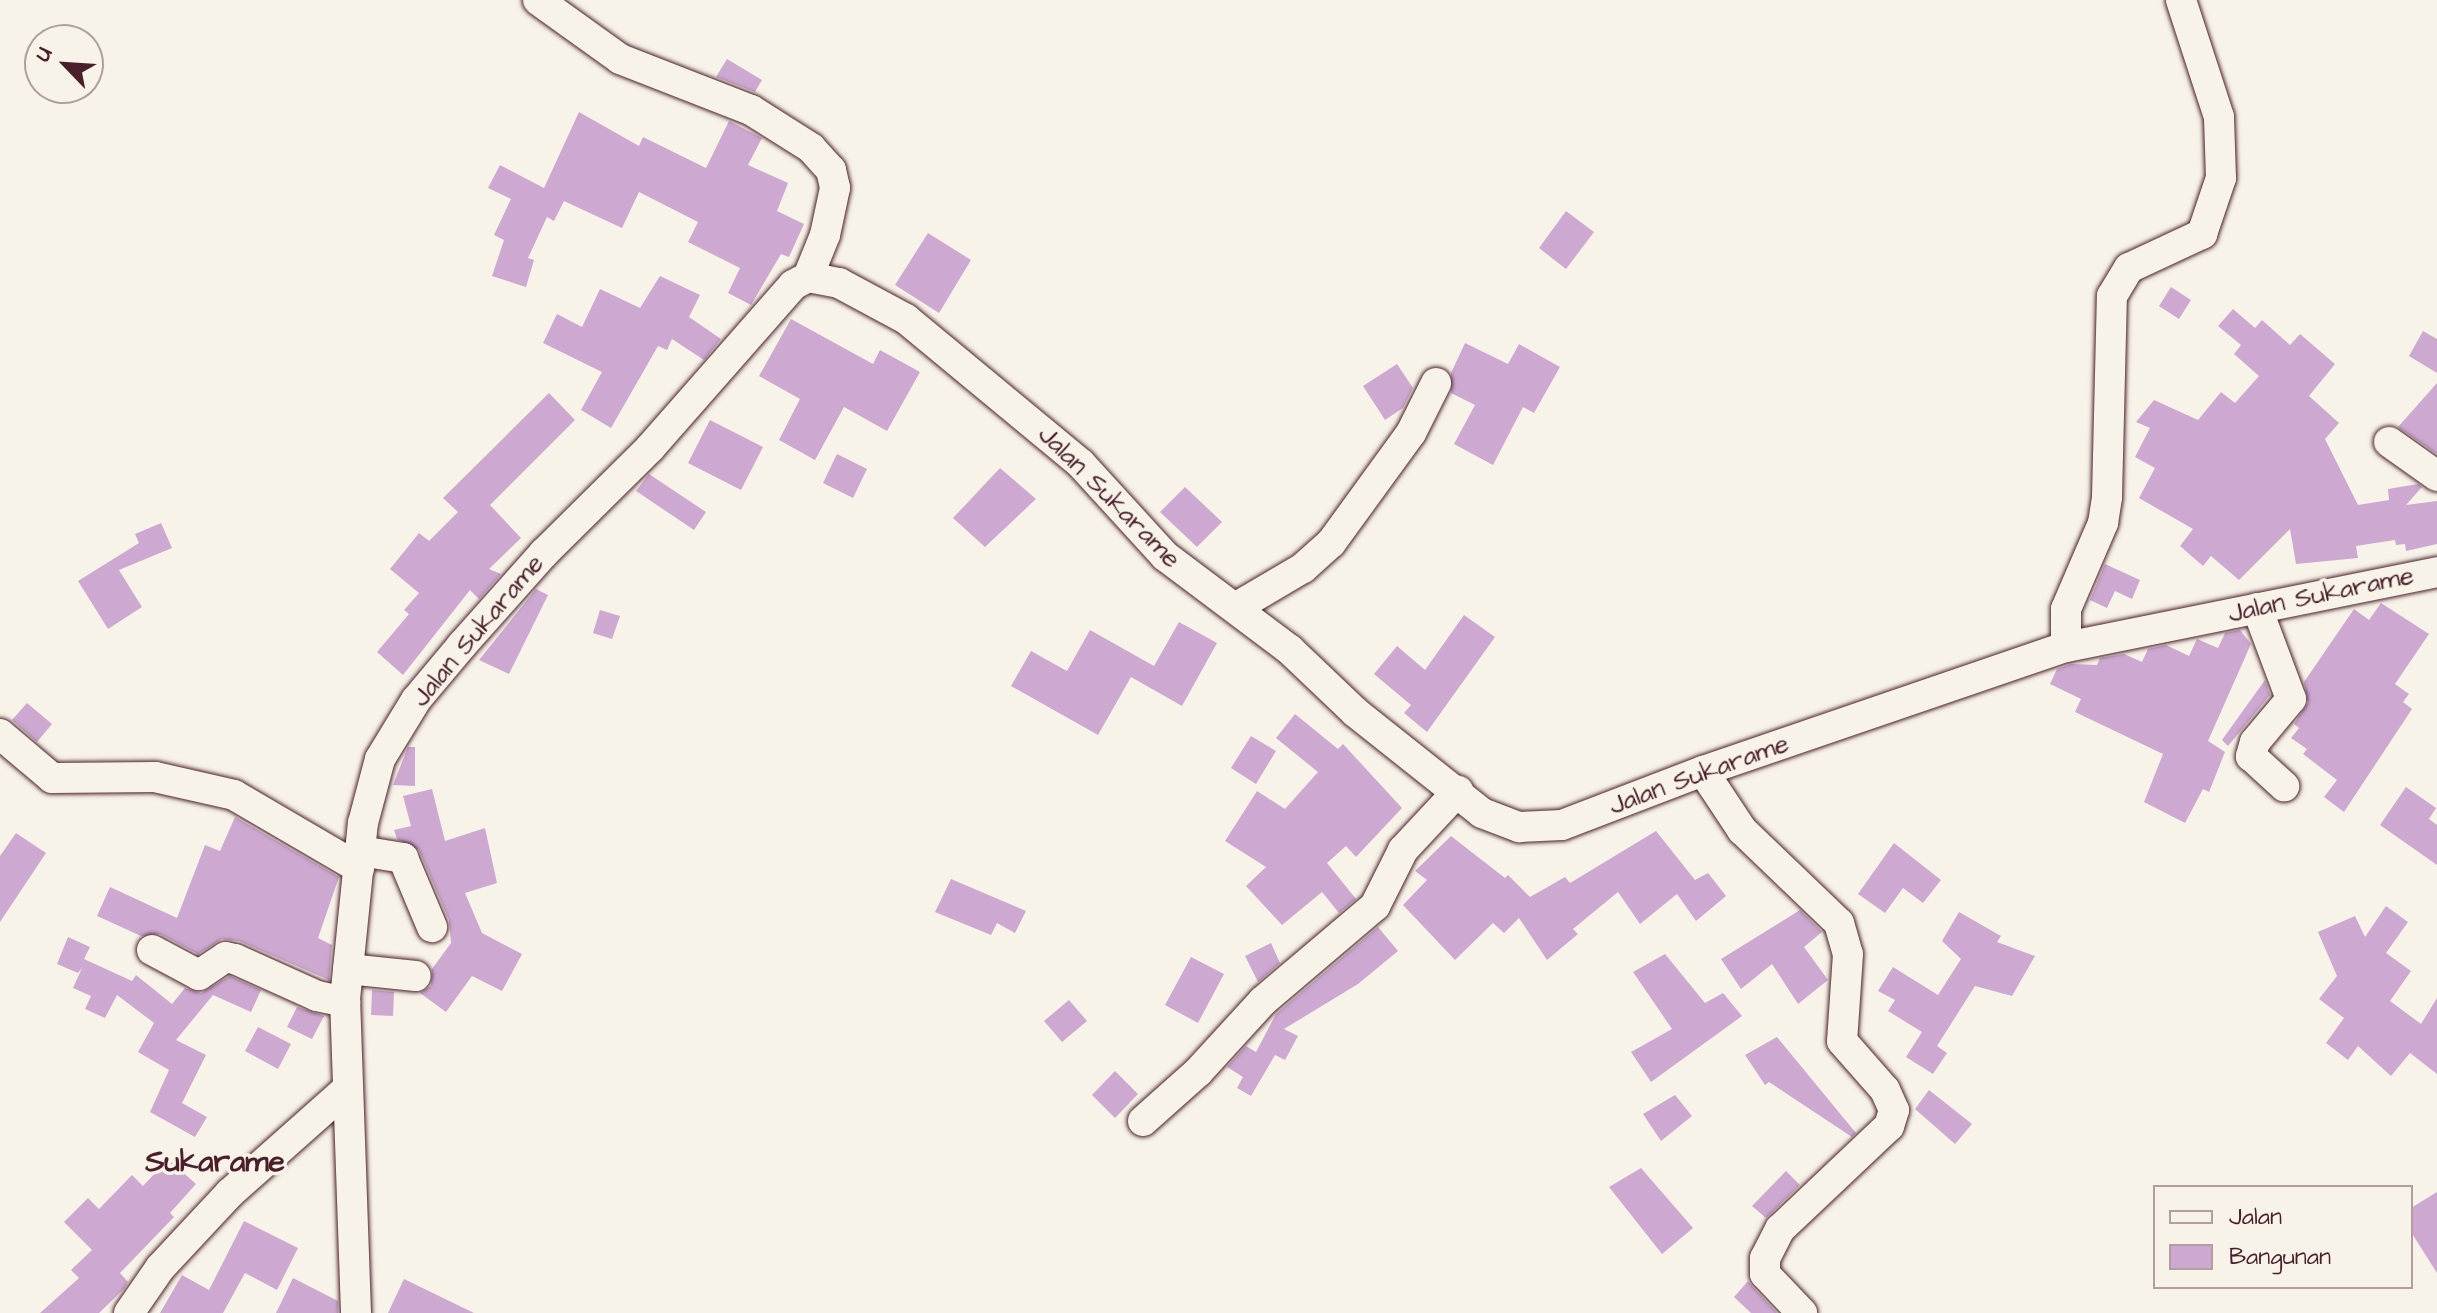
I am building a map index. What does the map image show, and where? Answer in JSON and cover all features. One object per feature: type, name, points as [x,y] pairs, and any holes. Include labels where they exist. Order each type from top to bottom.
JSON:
[{"type":"street","points":[[538,0],[620,59],[770,119],[811,148],[831,170],[835,188],[825,235],[808,277]]},
{"type":"street","points":[[2066,647],[2066,609],[2103,523],[2107,497],[2112,296],[2129,268],[2202,234],[2221,178],[2219,117],[2181,0]]},
{"type":"street","name":"Jalan Sukarame","points":[[356,1313],[345,1002],[360,860],[380,759],[416,700],[544,553],[650,448],[793,285],[808,277],[839,283],[906,319],[1081,464],[1165,556],[1235,608],[1458,791],[1502,823],[1550,827],[1703,771],[2066,647],[2437,572]]},
{"type":"street","points":[[1235,608],[1303,568],[1331,543],[1411,433],[1436,383]]},
{"type":"street","points":[[2389,442],[2437,476]]},
{"type":"street","points":[[2257,608],[2291,699],[2255,742],[2251,756],[2284,786]]},
{"type":"street","points":[[0,734],[52,778],[155,777],[234,795],[360,860],[403,858],[432,927]]},
{"type":"street","points":[[1703,771],[1742,830],[1839,923],[1848,954],[1842,1041],[1885,1090],[1894,1110],[1889,1126],[1780,1229],[1765,1258],[1765,1274],[1802,1313]]},
{"type":"street","points":[[1143,1121],[1198,1072],[1263,1001],[1375,906],[1403,850],[1458,791]]},
{"type":"street","points":[[152,950],[199,975],[230,958],[317,996],[345,1002]]},
{"type":"street","points":[[348,969],[416,976]]},
{"type":"street","points":[[129,1313],[160,1268],[230,1193],[347,1089]]},
{"type":"building","points":[[727,59],[762,80],[755,92],[716,77]]},
{"type":"building","points":[[579,112],[639,146],[643,137],[706,168],[729,121],[762,138],[748,165],[788,183],[777,211],[804,224],[789,257],[781,254],[751,305],[728,293],[740,268],[688,242],[698,222],[639,192],[622,228],[564,201],[554,221],[547,217],[528,258],[534,260],[526,287],[492,276],[504,240],[494,235],[511,199],[488,188],[500,165],[544,188]]},
{"type":"building","points":[[1566,211],[1594,232],[1566,269],[1539,248]]},
{"type":"building","points":[[928,233],[971,260],[939,313],[895,285]]},
{"type":"building","points":[[660,276],[700,295],[689,317],[721,339],[704,360],[672,339],[667,350],[658,346],[611,428],[581,410],[602,372],[543,343],[557,314],[582,327],[600,289],[640,308]]},
{"type":"building","points":[[2171,287],[2191,300],[2179,319],[2159,306]]},
{"type":"building","points":[[2233,309],[2255,328],[2262,320],[2290,345],[2300,334],[2335,364],[2309,396],[2339,423],[2325,439],[2358,505],[2389,500],[2388,489],[2418,484],[2422,487],[2406,505],[2437,501],[2437,544],[2406,551],[2405,544],[2396,545],[2395,540],[2356,546],[2358,558],[2296,564],[2290,529],[2239,580],[2211,556],[2203,566],[2180,546],[2193,529],[2139,498],[2155,468],[2135,457],[2150,428],[2136,422],[2154,400],[2198,420],[2221,392],[2235,403],[2259,376],[2234,354],[2241,345],[2218,326]]},
{"type":"building","points":[[791,319],[873,364],[880,350],[920,372],[887,431],[844,407],[815,460],[779,440],[800,399],[759,376]]},
{"type":"building","points":[[2423,331],[2437,339],[2437,373],[2409,356]]},
{"type":"building","points":[[1465,343],[1508,364],[1519,344],[1560,367],[1534,413],[1523,407],[1493,465],[1454,444],[1475,405],[1451,393],[1451,373]]},
{"type":"building","points":[[1397,364],[1413,388],[1403,408],[1385,420],[1363,386]]},
{"type":"building","points":[[2437,383],[2437,454],[2398,427]]},
{"type":"building","points":[[549,393],[575,420],[490,505],[521,538],[489,569],[501,574],[479,599],[470,590],[403,675],[377,652],[409,614],[404,610],[419,593],[390,569],[419,533],[429,541],[458,512],[443,498]]},
{"type":"building","points":[[710,420],[763,447],[741,490],[688,463]]},
{"type":"building","points":[[837,454],[867,469],[853,498],[823,483]]},
{"type":"building","points":[[1000,468],[1036,499],[985,547],[953,518]]},
{"type":"building","points":[[649,474],[706,512],[694,530],[636,491]]},
{"type":"building","points":[[1185,487],[1222,522],[1197,547],[1160,512]]},
{"type":"building","points":[[161,523],[172,548],[119,570],[142,607],[108,629],[78,581],[139,543],[135,534]]},
{"type":"building","points":[[2105,564],[2140,580],[2132,599],[2115,591],[2107,608],[2090,600]]},
{"type":"building","points":[[536,589],[548,595],[509,674],[479,660]]},
{"type":"building","points":[[2381,603],[2429,634],[2395,684],[2409,694],[2403,702],[2412,709],[2344,812],[2324,797],[2337,780],[2303,754],[2307,749],[2291,738],[2299,728],[2294,724],[2308,703],[2304,682],[2354,609],[2369,620]]},
{"type":"building","points":[[600,610],[620,616],[612,639],[593,633]]},
{"type":"building","points":[[1464,615],[1495,637],[1427,732],[1404,713],[1411,705],[1374,674],[1397,646],[1425,670]]},
{"type":"building","points":[[1179,622],[1217,643],[1182,706],[1131,677],[1098,735],[1011,686],[1031,651],[1067,671],[1090,630],[1154,666]]},
{"type":"building","points":[[2240,630],[2251,644],[2208,741],[2225,752],[2209,792],[2203,789],[2185,823],[2144,802],[2163,754],[2075,712],[2081,699],[2050,684],[2057,669],[2071,664],[2097,665],[2100,658],[2124,654],[2142,662],[2148,649],[2166,645],[2189,656],[2197,639],[2218,648],[2225,633]]},
{"type":"building","points":[[2265,680],[2270,695],[2228,746],[2222,740]]},
{"type":"building","points":[[27,703],[52,724],[37,742],[12,720]]},
{"type":"building","points":[[1295,714],[1338,749],[1343,744],[1402,808],[1356,857],[1346,846],[1327,863],[1356,899],[1339,913],[1322,892],[1282,925],[1246,886],[1266,867],[1225,841],[1257,791],[1285,809],[1318,772],[1276,738]]},
{"type":"building","points":[[1251,736],[1276,751],[1256,784],[1231,768]]},
{"type":"building","points":[[408,747],[415,747],[415,786],[393,785]]},
{"type":"building","points":[[2406,787],[2436,808],[2429,819],[2437,825],[2437,865],[2380,825]]},
{"type":"building","points":[[432,789],[445,841],[485,828],[497,883],[465,893],[482,933],[522,954],[502,991],[472,976],[446,1012],[420,993],[431,986],[432,969],[451,943],[449,920],[419,850],[397,839],[394,830],[411,826],[403,796]]},
{"type":"building","points":[[235,817],[339,877],[318,938],[332,945],[329,980],[239,941],[222,939],[198,954],[160,934],[141,936],[97,916],[110,887],[177,918],[205,845],[220,851]]},
{"type":"building","points":[[1656,831],[1695,880],[1708,873],[1726,896],[1696,921],[1677,894],[1640,924],[1618,892],[1573,929],[1578,934],[1547,960],[1519,918],[1504,933],[1493,923],[1455,960],[1403,905],[1427,880],[1415,871],[1451,836],[1505,878],[1508,875],[1530,897],[1565,877],[1570,883]]},
{"type":"building","points":[[16,833],[46,853],[0,922],[0,856]]},
{"type":"building","points":[[1894,843],[1941,880],[1923,903],[1903,888],[1885,913],[1858,894]]},
{"type":"building","points":[[951,879],[1026,911],[1015,933],[997,923],[991,935],[935,912]]},
{"type":"building","points":[[2386,906],[2408,922],[2386,953],[2411,971],[2390,1001],[2421,1024],[2437,998],[2437,1074],[2410,1053],[2391,1076],[2358,1046],[2348,1060],[2326,1043],[2344,1018],[2319,999],[2337,976],[2318,932],[2355,916],[2365,937]]},
{"type":"building","points":[[1800,910],[1822,932],[1804,947],[1828,980],[1798,1004],[1772,964],[1741,989],[1721,959]]},
{"type":"building","points":[[1959,912],[2001,936],[1997,942],[2035,956],[2012,996],[1975,986],[1937,1046],[1947,1053],[1933,1074],[1906,1057],[1922,1032],[1888,1011],[1895,1000],[1878,991],[1893,967],[1938,995],[1961,959],[1942,941]]},
{"type":"building","points":[[1378,927],[1398,951],[1358,984],[1284,1029],[1298,1036],[1285,1060],[1275,1055],[1251,1096],[1237,1088],[1243,1077],[1227,1067],[1246,1046],[1256,1052],[1276,1014]]},
{"type":"building","points":[[68,937],[90,947],[84,959],[132,981],[136,975],[172,1004],[185,988],[201,993],[230,976],[261,990],[251,1012],[213,995],[176,1040],[206,1055],[182,1103],[207,1117],[195,1137],[150,1112],[169,1070],[138,1052],[154,1023],[117,995],[105,1018],[85,1009],[91,996],[73,988],[82,968],[78,973],[57,964]]},
{"type":"building","points":[[1271,943],[1280,963],[1258,982],[1245,956]]},
{"type":"building","points":[[1665,954],[1705,1003],[1723,993],[1742,1016],[1651,1082],[1631,1052],[1672,1029],[1633,972]]},
{"type":"building","points":[[1191,957],[1224,974],[1198,1023],[1165,1005]]},
{"type":"building","points":[[372,990],[394,992],[393,1016],[371,1015]]},
{"type":"building","points":[[1069,1000],[1087,1021],[1062,1042],[1044,1021]]},
{"type":"building","points":[[297,1007],[324,1016],[312,1039],[287,1027]]},
{"type":"building","points":[[258,1027],[291,1044],[278,1069],[245,1051]]},
{"type":"building","points":[[1777,1037],[1856,1133],[1852,1137],[1769,1082],[1765,1085],[1745,1055]]},
{"type":"building","points":[[1115,1071],[1138,1094],[1115,1118],[1092,1095]]},
{"type":"building","points":[[1929,1090],[1972,1124],[1955,1144],[1915,1109]]},
{"type":"building","points":[[1675,1095],[1692,1116],[1661,1141],[1643,1114]]},
{"type":"building","points":[[168,1159],[196,1184],[170,1213],[174,1217],[120,1273],[128,1282],[124,1289],[99,1313],[40,1313],[79,1278],[71,1270],[92,1250],[64,1222],[88,1198],[99,1209],[132,1175],[143,1186]]},
{"type":"building","points":[[1641,1168],[1693,1228],[1662,1254],[1609,1187]]},
{"type":"building","points":[[1786,1171],[1800,1185],[1766,1218],[1752,1206]]},
{"type":"building","points":[[2437,1192],[2437,1273],[2413,1235],[2413,1207]]},
{"type":"building","points":[[244,1221],[298,1248],[277,1290],[245,1273],[223,1313],[160,1313],[182,1275],[209,1290]]},
{"type":"building","points":[[293,1278],[338,1301],[338,1313],[276,1313]]},
{"type":"building","points":[[404,1279],[474,1313],[388,1313]]},
{"type":"building","points":[[1748,1281],[1777,1313],[1751,1313],[1734,1297]]},
{"type":"district","name":"Sukarame","points":[[215,1162]]}]
